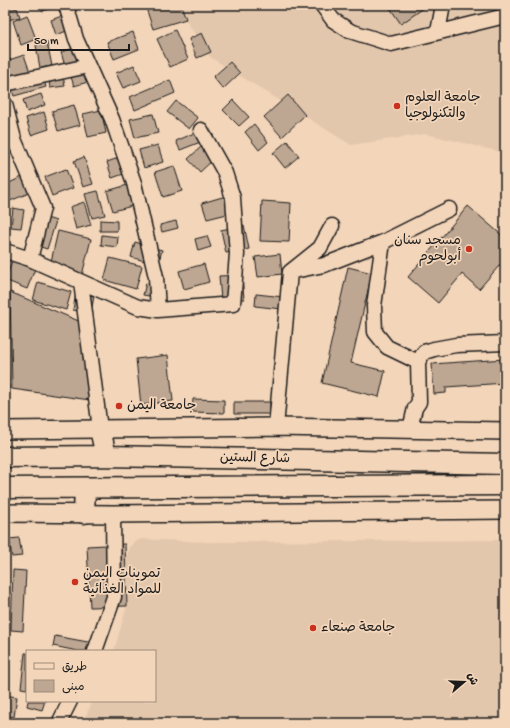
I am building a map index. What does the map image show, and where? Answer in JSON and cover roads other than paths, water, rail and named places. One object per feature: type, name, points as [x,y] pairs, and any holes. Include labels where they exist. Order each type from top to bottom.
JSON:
[{"type":"highway","points":[[100,429],[106,456]]},
{"type":"highway","name":"شارع الستين","points":[[5,457],[106,456],[505,464]]},
{"type":"highway","name":"شارع الستين","points":[[5,488],[505,486]]},
{"type":"highway","points":[[84,513],[85,488]]},
{"type":"main road","points":[[5,430],[276,427],[505,431]]},
{"type":"main road","points":[[5,513],[113,514],[505,510]]},
{"type":"street","points":[[66,5],[76,39],[112,119],[134,183],[156,277],[158,310]]},
{"type":"street","points":[[322,5],[334,20],[350,32],[391,44],[505,16]]},
{"type":"street","points":[[438,32],[443,5]]},
{"type":"street","points":[[5,84],[88,66]]},
{"type":"street","points":[[5,104],[14,140],[43,208],[30,259]]},
{"type":"street","points":[[5,250],[30,259],[138,307],[158,310],[233,304],[237,254],[233,198],[225,173],[201,130]]},
{"type":"street","points":[[290,272],[324,265],[383,242],[449,209]]},
{"type":"street","points":[[276,427],[290,272],[320,248],[332,226]]},
{"type":"street","points":[[383,242],[374,306],[375,332],[387,347],[418,362]]},
{"type":"street","points":[[80,282],[100,429]]},
{"type":"street","points":[[410,430],[415,408],[419,402],[418,362],[424,352],[456,345],[505,343]]},
{"type":"street","points":[[95,650],[114,597],[113,514]]},
{"type":"street","points":[[58,723],[69,702]]},
{"type":"place","name":"جامعة العلوم والتكنولوجيا","points":[[397,106]]},
{"type":"place","name":"مسجد سنان أبولحوم","points":[[469,249]]},
{"type":"place","name":"جامعة اليمن","points":[[119,406]]},
{"type":"place","name":"تموينات اليمن للمواد الغذائية","points":[[75,582]]},
{"type":"place","name":"جامعة صنعاء","points":[[313,628]]}]
